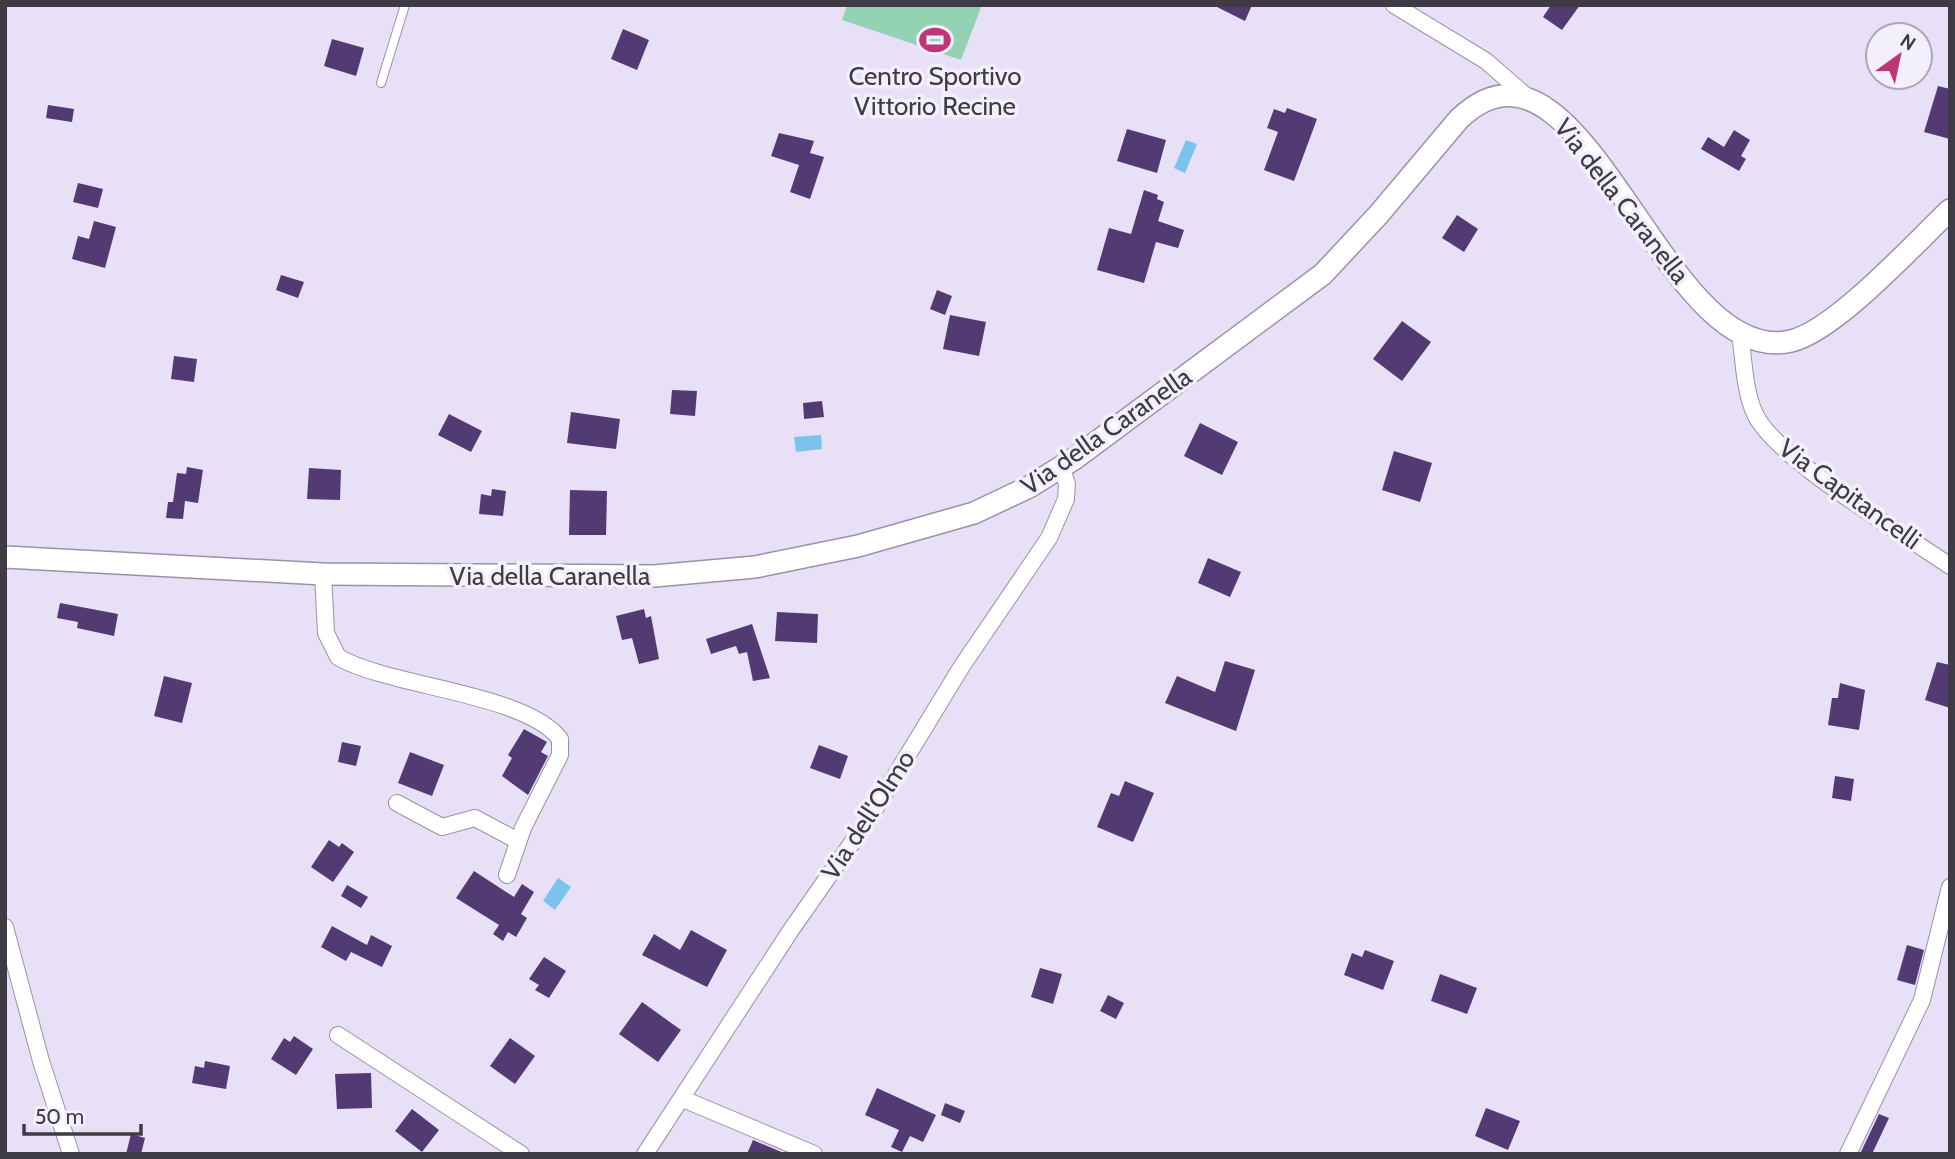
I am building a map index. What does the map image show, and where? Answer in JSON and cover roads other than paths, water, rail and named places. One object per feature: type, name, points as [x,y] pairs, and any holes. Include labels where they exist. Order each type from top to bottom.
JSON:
[{"type":"main road","name":"Via della Caranella","points":[[5,557],[323,574],[641,576],[755,566],[858,546],[962,517],[1003,501],[1061,467],[1328,270],[1470,108],[1502,94],[1525,95],[1548,108],[1572,130],[1689,287],[1717,317],[1740,334],[1759,342],[1772,344],[1800,339],[1822,328],[1950,210]]},
{"type":"street","points":[[1394,5],[1478,55],[1525,95]]},
{"type":"street","name":"Via Capitancelli","points":[[1740,334],[1750,403],[1768,434],[1795,458],[1950,566]]},
{"type":"street","name":"Via dell'Olmo","points":[[645,1154],[798,920],[875,810],[962,666],[1049,538],[1066,499],[1067,484],[1061,467]]},
{"type":"street","points":[[323,574],[326,633],[338,657],[508,709],[551,729],[561,739],[560,755],[518,841],[507,875]]},
{"type":"street","points":[[397,803],[442,827],[475,818],[518,841]]},
{"type":"street","points":[[1848,1154],[1923,1000],[1950,887]]},
{"type":"street","points":[[5,927],[35,1041],[71,1154]]},
{"type":"street","points":[[338,1035],[521,1154]]},
{"type":"street","points":[[683,1099],[814,1154]]},
{"type":"lane","points":[[381,83],[405,5]]},
{"type":"water","points":[[1186,140],[1197,144],[1185,173],[1174,168]]},
{"type":"water","points":[[821,435],[822,449],[796,452],[794,437]]},
{"type":"water","points":[[558,878],[571,887],[555,910],[543,901]]},
{"type":"place","name":"Centro Sportivo Vittorio Recine","points":[[935,40]]}]
